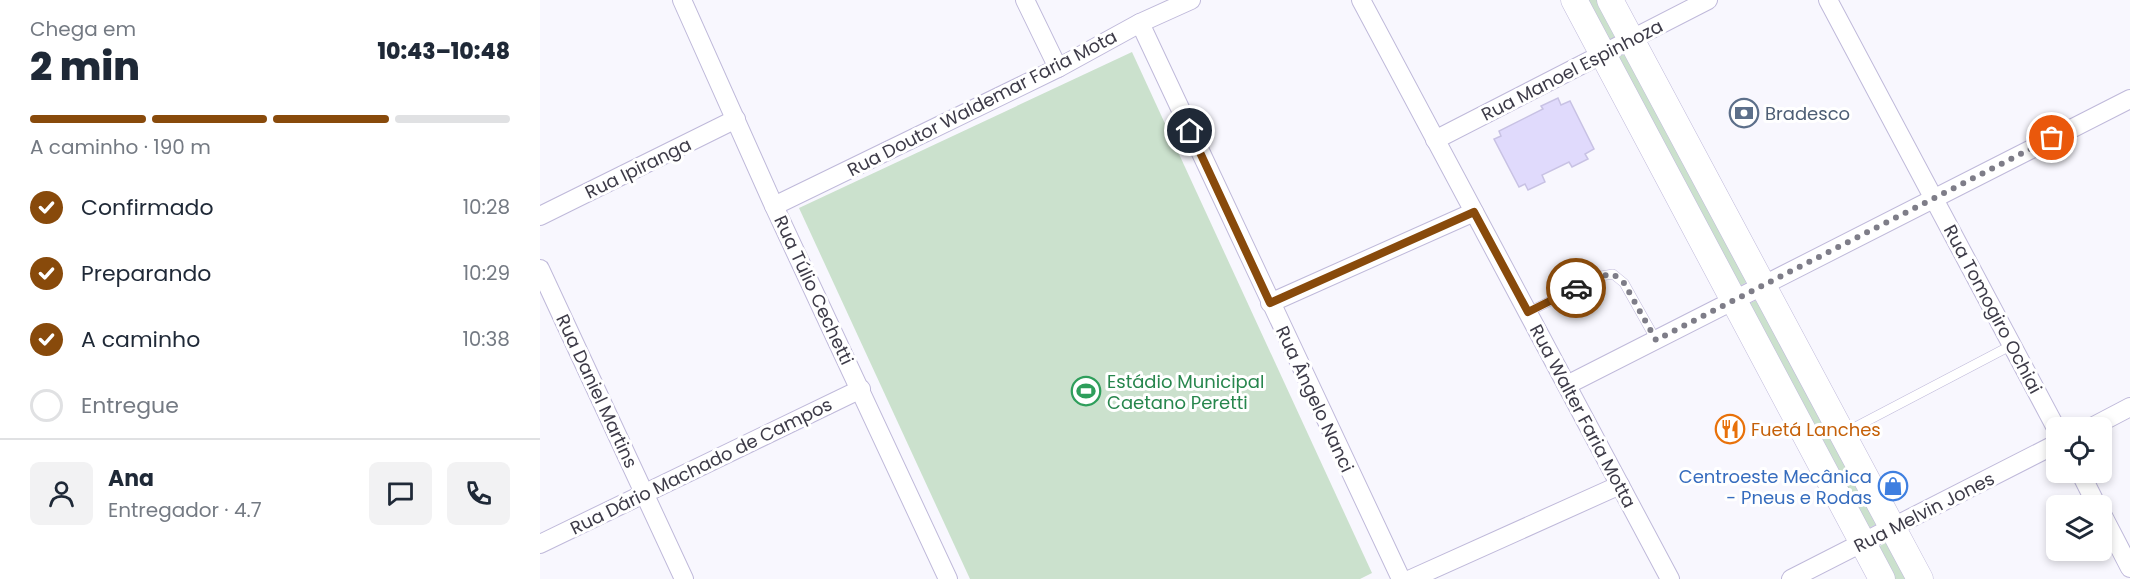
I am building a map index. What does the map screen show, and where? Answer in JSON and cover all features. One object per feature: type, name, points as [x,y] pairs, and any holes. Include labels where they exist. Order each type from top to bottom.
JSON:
[{"type":"main road","points":[[1574,0],[1882,579]]},
{"type":"main road","points":[[1610,0],[1920,579]]},
{"type":"street","name":"Rua Túlio Cechetti","points":[[682,0],[774,206],[948,579]]},
{"type":"street","points":[[1025,0],[1058,68]]},
{"type":"street","name":"Rua Doutor Waldemar Faria Mota","points":[[774,206],[1058,68],[1140,23],[1191,0]]},
{"type":"street","name":"Rua Walter Faria Motta","points":[[1361,0],[1670,579]]},
{"type":"street","name":"Rua Manoel Espinhoza","points":[[1435,140],[1708,0]]},
{"type":"street","name":"Rua Tomogiro Ochiai","points":[[1828,0],[2050,417]]},
{"type":"street","name":"Rua Ângelo Nanci","points":[[1140,23],[1401,579]]},
{"type":"street","points":[[1567,385],[2130,99]]},
{"type":"street","name":"Rua Ipiranga","points":[[540,216],[736,119]]},
{"type":"street","points":[[1270,303],[1474,212]]},
{"type":"street","name":"Rua Daniel Martins","points":[[540,269],[684,579]]},
{"type":"street","name":"Rua Dário Machado de Campos","points":[[540,544],[861,389]]},
{"type":"street","points":[[2111,417],[2130,407]]},
{"type":"street","name":"Rua Melvin Jones","points":[[1791,579],[2046,449]]},
{"type":"street","points":[[1411,579],[1620,485]]},
{"type":"street","points":[[2112,533],[2130,568]]},
{"type":"lane","points":[[1528,312],[1601,276],[1613,274],[1624,283],[1656,340]]},
{"type":"lane","points":[[1842,434],[2012,345]]},
{"type":"green space","points":[[1585,0],[1599,0],[1618,36],[1607,41]]},
{"type":"green space","name":"Estádio Municipal Caetano Peretti","points":[[1132,52],[1372,573],[1360,579],[970,579],[799,208]]},
{"type":"green space","points":[[1627,53],[1749,281],[1738,287],[1616,58]]},
{"type":"green space","points":[[1759,299],[1879,523],[1867,529],[1748,304]]},
{"type":"green space","points":[[1888,542],[1908,579],[1894,579],[1877,547]]},
{"type":"building","points":[[1558,98],[1561,105],[1570,101],[1594,149],[1585,154],[1588,159],[1572,167],[1569,162],[1542,175],[1545,182],[1528,190],[1525,184],[1519,187],[1494,139],[1501,136],[1499,131],[1543,109],[1541,106]]},
{"type":"way so far","points":[[1576,288],[1601,276],[1613,274],[1624,283],[1656,340],[2052,138]]},
{"type":"place","name":"Bradesco","points":[[1744,113]]},
{"type":"place","name":"Estádio Municipal Caetano Peretti","points":[[1086,391]]},
{"type":"place","name":"Fuetá Lanches","points":[[1730,429]]},
{"type":"place","name":"Centroeste Mecânica - Pneus e Rodas","points":[[1893,486]]},
{"type":"route","points":[[1190,131],[1270,303],[1474,212],[1528,312],[1576,288]]}]
